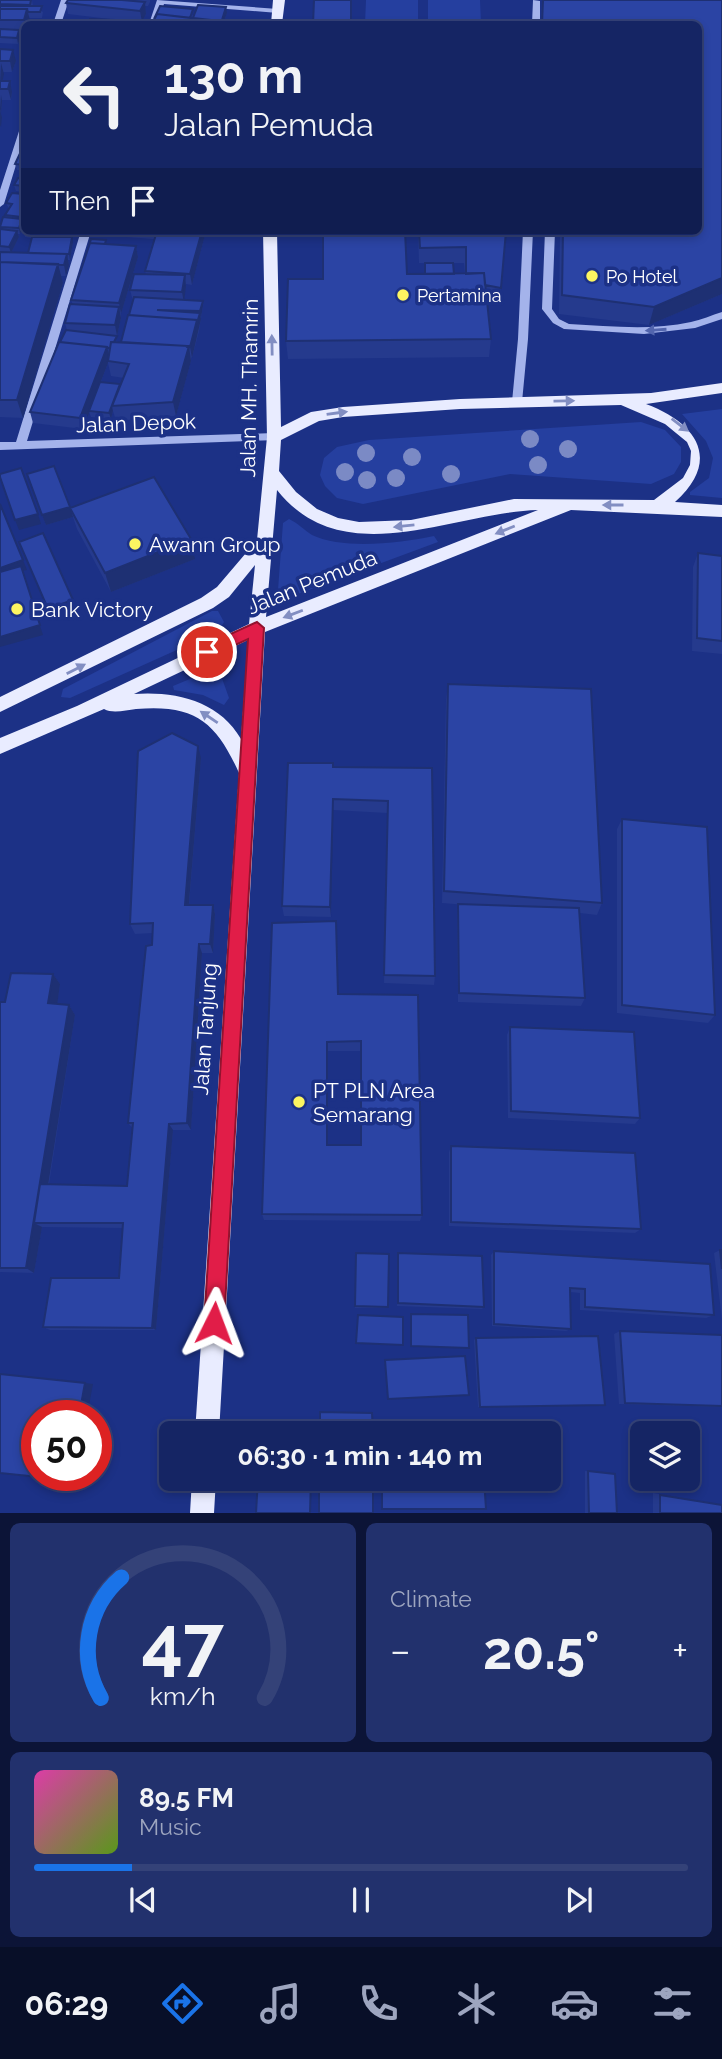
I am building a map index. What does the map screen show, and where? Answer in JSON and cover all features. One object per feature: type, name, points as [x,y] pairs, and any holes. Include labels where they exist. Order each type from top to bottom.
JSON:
[{"type":"main road","name":"Jalan MH. Thamrin","points":[[257,628],[274,437],[270,235]]},
{"type":"main road","points":[[274,437],[316,416],[343,412],[517,402],[617,400],[694,395],[722,388]]},
{"type":"main road","points":[[617,400],[669,417],[694,435],[701,454],[697,468],[688,483],[659,505]]},
{"type":"main road","name":"Jalan Pemuda","points":[[271,472],[282,489],[325,519],[335,525],[362,530],[425,524],[516,505],[659,505],[722,511]]},
{"type":"main road","name":"Jalan Pemuda","points":[[0,746],[83,711],[257,628],[568,505]]},
{"type":"main road","name":"Jalan Pemuda","points":[[0,705],[207,603],[223,592],[264,543]]},
{"type":"main road","name":"Jalan Tanjung","points":[[208,1421],[257,628]]},
{"type":"main road","points":[[83,711],[127,702],[189,704],[215,720],[232,738],[247,772]]},
{"type":"main road","points":[[202,1513],[203,1491]]},
{"type":"street","points":[[58,21],[65,0]]},
{"type":"street","points":[[154,21],[161,0],[278,5]]},
{"type":"street","points":[[536,1],[536,21]]},
{"type":"street","points":[[0,204],[21,137]]},
{"type":"street","points":[[20,446],[85,235]]},
{"type":"street","points":[[517,402],[528,235]]},
{"type":"street","points":[[550,235],[547,309],[556,321],[568,327],[644,331],[695,326],[722,316]]},
{"type":"street","name":"Jalan Depok","points":[[0,446],[274,437]]},
{"type":"shaded area","points":[[366,0],[418,0],[418,21],[365,21]]},
{"type":"shaded area","points":[[428,0],[480,0],[481,21],[428,21]]},
{"type":"shaded area","points":[[722,409],[722,498],[690,495],[690,492],[709,478],[713,458],[706,441],[682,414]]},
{"type":"shaded area","points":[[641,422],[665,430],[681,447],[681,462],[674,474],[651,484],[510,474],[363,504],[337,498],[325,486],[320,475],[324,458],[337,447],[369,440]]},
{"type":"shaded area","points":[[289,519],[312,535],[325,540],[356,544],[389,543],[434,536],[438,542],[287,598],[278,590],[283,523]]},
{"type":"shaded area","points":[[212,611],[218,611],[224,622],[219,631],[70,698],[61,697],[63,689]]},
{"type":"shaded area","points":[[214,669],[219,670],[229,698],[224,705],[203,695],[174,690],[173,686]]},
{"type":"building","points":[[0,0],[31,0],[30,5],[0,4]]},
{"type":"building","points":[[68,0],[145,2],[140,11],[66,3]]},
{"type":"building","points":[[314,0],[351,0],[351,21],[313,21]]},
{"type":"building","points":[[543,0],[722,0],[722,278],[654,307],[562,295],[563,235],[702,235],[702,21],[542,21]]},
{"type":"building","points":[[198,5],[226,7],[222,20],[193,18]]},
{"type":"building","points":[[0,6],[42,6],[40,12],[28,12],[27,9],[0,9]]},
{"type":"building","points":[[160,6],[193,9],[190,18],[157,14],[154,19]]},
{"type":"building","points":[[0,9],[27,9],[24,20],[0,20]]},
{"type":"building","points":[[157,14],[211,20],[210,21],[154,21]]},
{"type":"building","points":[[90,19],[139,21],[89,21]]},
{"type":"building","points":[[0,29],[19,30],[17,38],[0,37]]},
{"type":"building","points":[[0,49],[13,50],[10,61],[0,61]]},
{"type":"building","points":[[0,81],[10,81],[8,89],[0,89]]},
{"type":"building","points":[[21,151],[21,165],[15,164]]},
{"type":"building","points":[[18,178],[21,178],[21,186],[14,185]]},
{"type":"building","points":[[12,193],[21,194],[21,217],[5,215],[12,204],[6,203]]},
{"type":"building","points":[[3,217],[21,219],[19,228],[0,227]]},
{"type":"building","points":[[0,229],[17,231],[9,247],[0,246]]},
{"type":"building","points":[[156,235],[201,235],[190,274],[145,271]]},
{"type":"building","name":"Pertamina","points":[[323,235],[405,235],[407,274],[484,273],[491,339],[286,341],[288,279],[323,279]]},
{"type":"building","points":[[419,235],[506,235],[501,288],[485,285],[484,273],[466,274],[466,247],[420,248]]},
{"type":"building","points":[[32,237],[72,237],[69,254],[28,253]]},
{"type":"building","points":[[91,239],[106,240],[105,244],[90,243],[89,246]]},
{"type":"building","points":[[90,243],[136,246],[119,303],[71,300]]},
{"type":"building","points":[[0,252],[67,254],[64,265],[0,262]]},
{"type":"building","points":[[0,262],[58,264],[17,400],[0,400]]},
{"type":"building","points":[[425,263],[453,263],[454,274],[425,274]]},
{"type":"building","points":[[134,274],[185,275],[182,292],[130,290]]},
{"type":"building","points":[[134,297],[203,301],[200,311],[157,310],[200,313],[197,323],[197,320],[129,315]]},
{"type":"building","points":[[70,304],[119,307],[115,325],[65,323]]},
{"type":"building","points":[[128,315],[197,320],[190,347],[121,342]]},
{"type":"building","points":[[66,330],[117,336],[114,342],[111,342],[110,348],[60,342]]},
{"type":"building","points":[[59,342],[107,347],[80,418],[30,412]]},
{"type":"building","points":[[111,342],[189,346],[173,402],[112,406],[129,364],[108,361]]},
{"type":"building","points":[[100,382],[120,384],[109,413],[89,411]]},
{"type":"building","points":[[54,466],[70,507],[42,515],[27,474]]},
{"type":"building","points":[[21,468],[38,514],[15,520],[0,474]]},
{"type":"building","name":"Awann Group","points":[[154,477],[191,539],[105,573],[70,508]]},
{"type":"building","points":[[0,504],[23,560],[0,568]]},
{"type":"building","points":[[43,533],[73,600],[48,609],[19,542]]},
{"type":"building","points":[[698,553],[722,556],[722,641],[697,638]]},
{"type":"building","name":"Bank Victory","points":[[21,566],[40,625],[0,637],[0,572]]},
{"type":"building","points":[[448,684],[591,689],[602,903],[444,891]]},
{"type":"building","points":[[172,733],[198,746],[185,905],[213,905],[210,944],[199,944],[187,1123],[169,1124],[152,1328],[43,1327],[51,1278],[119,1278],[123,1223],[34,1223],[40,1184],[127,1186],[133,1123],[128,1123],[146,946],[152,945],[153,923],[130,924],[138,751]]},
{"type":"building","points":[[288,763],[333,763],[333,767],[432,768],[435,976],[384,975],[388,801],[333,799],[330,907],[282,906]]},
{"type":"building","points":[[622,819],[707,827],[715,1015],[622,1005]]},
{"type":"building","points":[[458,904],[579,908],[585,998],[459,993]]},
{"type":"building","name":"PT PLN Area Semarang","points":[[336,921],[338,994],[418,995],[422,1215],[262,1214],[272,923]],"holes":[[[361,1041],[361,1145],[327,1145],[327,1042]]]},
{"type":"building","points":[[11,973],[53,974],[48,1003],[69,1005],[26,1268],[0,1268],[0,1002],[5,1002]]},
{"type":"building","points":[[510,1027],[634,1032],[640,1118],[511,1111]]},
{"type":"building","points":[[451,1146],[635,1153],[641,1229],[451,1222]]},
{"type":"building","points":[[494,1251],[710,1264],[714,1315],[585,1307],[585,1289],[570,1288],[571,1329],[494,1324]]},
{"type":"building","points":[[356,1253],[389,1254],[388,1307],[355,1306]]},
{"type":"building","points":[[398,1253],[482,1256],[484,1307],[398,1303]]},
{"type":"building","points":[[411,1314],[468,1315],[469,1348],[411,1346]]},
{"type":"building","points":[[358,1315],[403,1317],[403,1345],[356,1343]]},
{"type":"building","points":[[620,1331],[722,1335],[722,1406],[625,1403]]},
{"type":"building","points":[[598,1336],[605,1405],[480,1407],[476,1338]]},
{"type":"building","points":[[465,1356],[469,1395],[388,1399],[385,1360]]},
{"type":"building","points":[[0,1374],[85,1383],[82,1400],[21,1400],[21,1475],[0,1473]]},
{"type":"building","points":[[320,1412],[372,1413],[372,1421],[320,1421]]},
{"type":"building","points":[[588,1471],[615,1474],[617,1513],[589,1513]]},
{"type":"building","points":[[257,1491],[311,1491],[310,1513],[256,1513]]},
{"type":"building","points":[[319,1491],[373,1491],[373,1513],[319,1513]]},
{"type":"building","points":[[382,1491],[485,1491],[486,1509],[382,1509]]},
{"type":"building","points":[[660,1495],[722,1505],[722,1513],[660,1513]]},
{"type":"place","name":"Po Hotel","points":[[592,276]]},
{"type":"place","name":"Pertamina","points":[[403,295]]},
{"type":"place","name":"Awann Group","points":[[135,544]]},
{"type":"place","name":"Bank Victory","points":[[17,609]]},
{"type":"place","name":"PT PLN Area Semarang","points":[[299,1102]]},
{"type":"route","points":[[207,652],[257,628],[214,1323]]}]
